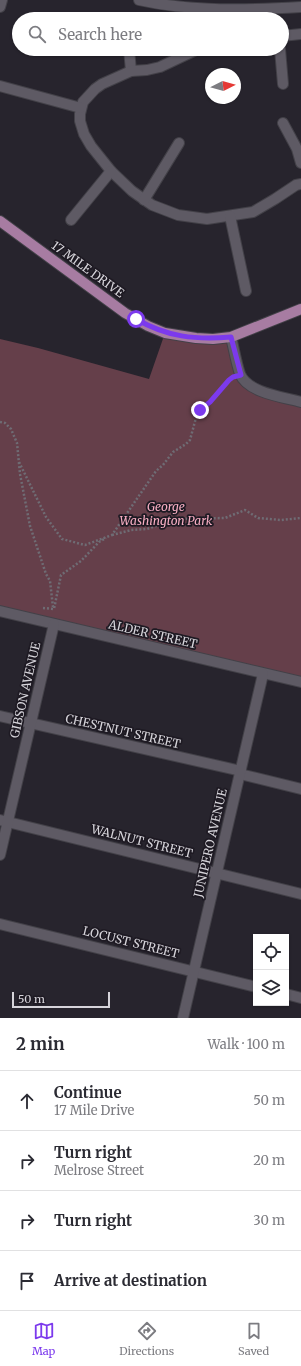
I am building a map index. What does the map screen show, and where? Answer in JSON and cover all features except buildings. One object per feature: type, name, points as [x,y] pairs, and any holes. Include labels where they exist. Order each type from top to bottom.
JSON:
[{"type":"main road","name":"17 MILE DRIVE","points":[[0,221],[125,313],[148,326],[166,333],[180,336],[213,339],[231,337],[301,309]]},
{"type":"street","points":[[0,7],[2,0]]},
{"type":"street","points":[[139,0],[201,9],[267,9],[301,7]]},
{"type":"street","points":[[289,35],[301,34]]},
{"type":"street","points":[[130,56],[131,71]]},
{"type":"street","points":[[183,56],[160,67],[131,71],[102,84],[83,102],[80,121],[84,134],[111,171],[144,200],[178,215],[207,219],[253,212],[296,185],[301,184]]},
{"type":"street","points":[[281,56],[283,84]]},
{"type":"street","points":[[0,86],[82,108]]},
{"type":"street","points":[[283,123],[297,149],[301,163]]},
{"type":"street","points":[[144,200],[179,144]]},
{"type":"street","points":[[71,220],[111,171]]},
{"type":"street","points":[[230,216],[246,291]]},
{"type":"street","points":[[231,337],[241,375],[246,382],[262,392],[301,402]]},
{"type":"street","name":"ALDER STREET","points":[[0,611],[301,682]]},
{"type":"street","name":"GIBSON AVENUE","points":[[0,855],[4,821],[54,624]]},
{"type":"street","name":"JUNIPERO AVENUE","points":[[183,1018],[263,674]]},
{"type":"street","name":"CHESTNUT STREET","points":[[0,716],[241,773],[301,789]]},
{"type":"street","name":"WALNUT STREET","points":[[4,821],[301,894]]},
{"type":"street","name":"LOCUST STREET","points":[[0,924],[253,986]]},
{"type":"street","points":[[289,995],[301,998]]},
{"type":"path","points":[[54,609],[60,575],[81,561],[99,542],[112,535],[156,471],[163,465],[173,452],[190,440],[194,419],[200,410],[210,402],[229,380],[233,377],[241,375]]},
{"type":"path","points":[[0,422],[5,423],[11,429],[17,443],[30,526],[46,574],[50,581],[54,609]]},
{"type":"path","points":[[19,462],[46,517],[62,539],[85,544],[131,530],[147,529],[177,519],[225,518],[245,510],[258,518],[281,520],[301,518]]},
{"type":"path","points":[[40,608],[54,609]]},
{"type":"green space","name":"George Washington Park","points":[[165,333],[231,337],[246,382],[301,402],[301,682],[0,611],[0,339],[149,379]]},
{"type":"route","points":[[136,319],[148,326],[166,333],[180,336],[213,339],[231,337],[241,375],[233,377],[229,380],[210,402],[200,410]]}]
